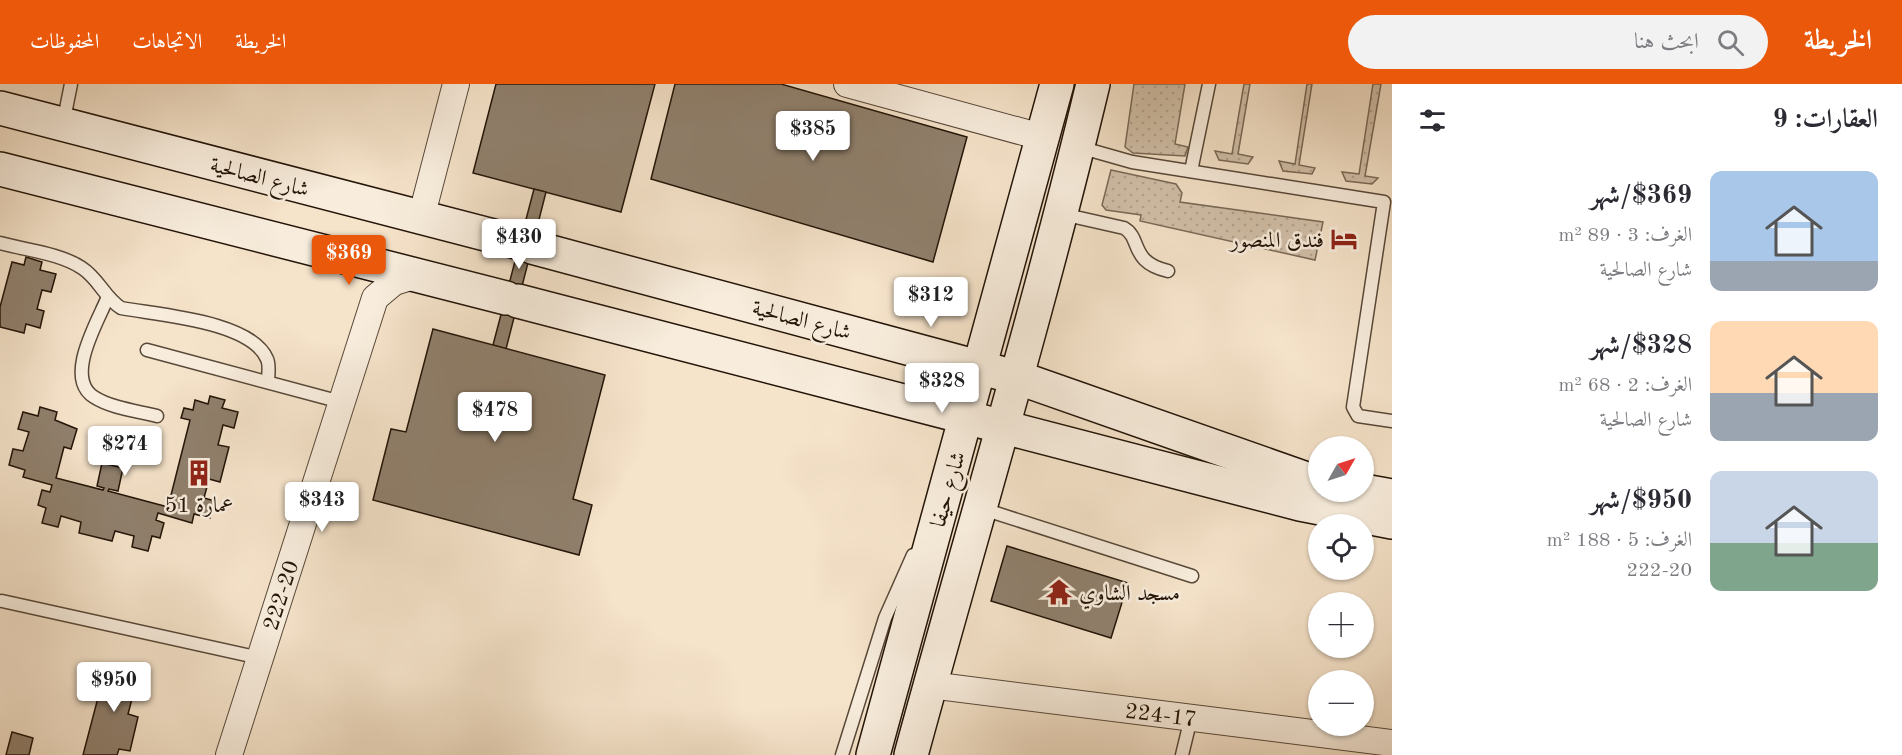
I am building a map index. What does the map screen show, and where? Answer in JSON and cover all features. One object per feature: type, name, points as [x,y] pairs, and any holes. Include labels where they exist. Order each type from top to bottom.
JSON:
[{"type":"main road","name":"شارع حيفا","points":[[873,755],[1045,138],[1058,84]]},
{"type":"main road","name":"شارع حيفا","points":[[911,755],[979,508],[1019,378],[1093,84]]},
{"type":"main road","name":"شارع الصالحية","points":[[0,108],[526,245],[1019,378],[1308,489]]},
{"type":"main road","points":[[0,169],[1004,427],[1308,489]]},
{"type":"main road","points":[[1374,493],[1392,496]]},
{"type":"main road","points":[[1342,502],[1392,522]]},
{"type":"street","points":[[421,218],[456,84]]},
{"type":"street","points":[[848,84],[1045,138]]},
{"type":"street","points":[[353,258],[368,276],[375,298],[394,282],[417,275]]},
{"type":"street","name":"222-20","points":[[229,755],[375,298]]},
{"type":"street","name":"224-17","points":[[930,686],[1392,743]]},
{"type":"lane","points":[[63,124],[71,84]]},
{"type":"lane","points":[[1191,171],[1209,84]]},
{"type":"lane","points":[[1078,147],[1132,162],[1384,202],[1353,407],[1358,416],[1392,421]]},
{"type":"lane","points":[[1061,214],[1124,228],[1129,231],[1136,250],[1144,260],[1157,268],[1168,271]]},
{"type":"lane","points":[[0,243],[81,267],[96,280],[107,299],[121,308],[226,328],[247,337],[261,348],[268,361],[268,382]]},
{"type":"lane","points":[[107,299],[81,363],[82,381],[92,396],[105,402],[157,416]]},
{"type":"lane","points":[[147,350],[342,402]]},
{"type":"lane","points":[[979,508],[1192,576]]},
{"type":"lane","points":[[842,755],[857,702],[899,585],[916,549],[941,511]]},
{"type":"lane","points":[[2,601],[260,658]]},
{"type":"lane","points":[[1182,755],[1191,718]]},
{"type":"shaded area","points":[[1134,84],[1185,84],[1175,144],[1188,147],[1185,156],[1133,153],[1125,147]]},
{"type":"shaded area","points":[[1244,84],[1250,84],[1238,154],[1253,157],[1248,164],[1219,160],[1215,151],[1232,154]]},
{"type":"shaded area","points":[[1307,84],[1312,84],[1299,165],[1315,168],[1312,174],[1283,171],[1279,161],[1295,164]]},
{"type":"shaded area","points":[[1373,84],[1381,84],[1365,176],[1378,178],[1372,184],[1346,181],[1342,172],[1359,174]]},
{"type":"shaded area","points":[[1111,170],[1176,184],[1182,193],[1180,202],[1323,222],[1315,260],[1140,221],[1141,215],[1106,210],[1102,205]]},
{"type":"building","points":[[496,84],[655,84],[621,212],[473,173]]},
{"type":"building","points":[[675,84],[781,84],[967,137],[933,262],[651,179]]},
{"type":"building","points":[[534,189],[546,192],[506,349],[493,345]]},
{"type":"building","points":[[26,257],[42,262],[40,270],[56,274],[51,292],[42,290],[37,309],[44,311],[40,328],[26,324],[24,333],[0,327],[0,307],[12,262],[24,265]]},
{"type":"building","points":[[433,329],[605,375],[573,499],[592,505],[579,555],[373,500],[391,429],[406,432]]},
{"type":"building","name":"عمارة 51","points":[[210,396],[225,400],[222,408],[238,412],[234,428],[223,425],[218,445],[229,447],[220,482],[209,479],[204,498],[215,501],[210,518],[194,514],[192,523],[158,513],[156,520],[164,523],[160,538],[152,536],[148,551],[132,547],[134,536],[115,531],[112,541],[79,533],[81,522],[61,516],[58,527],[42,523],[46,508],[38,505],[42,490],[50,492],[52,485],[23,477],[25,470],[9,465],[13,449],[23,451],[29,432],[18,429],[23,412],[38,416],[40,407],[57,412],[55,420],[77,429],[71,449],[64,447],[56,478],[103,490],[104,488],[97,486],[102,463],[123,468],[118,491],[109,489],[108,491],[168,507],[190,420],[181,418],[184,408],[193,410],[195,400],[208,404]]},
{"type":"building","name":"مسجد الشاوي","points":[[1007,546],[1128,583],[1111,638],[991,601]]},
{"type":"building","points":[[120,665],[134,669],[132,677],[147,681],[143,697],[133,695],[128,714],[138,717],[130,751],[119,749],[117,755],[83,755],[100,690],[90,687],[93,677],[102,680],[105,670],[117,673]]},
{"type":"building","points":[[12,732],[33,738],[29,755],[6,755]]},
{"type":"place","name":"فندق المنصور","points":[[1344,239]]},
{"type":"place","name":"عمارة 51","points":[[199,473]]},
{"type":"place","name":"مسجد الشاوي","points":[[1059,592]]}]
